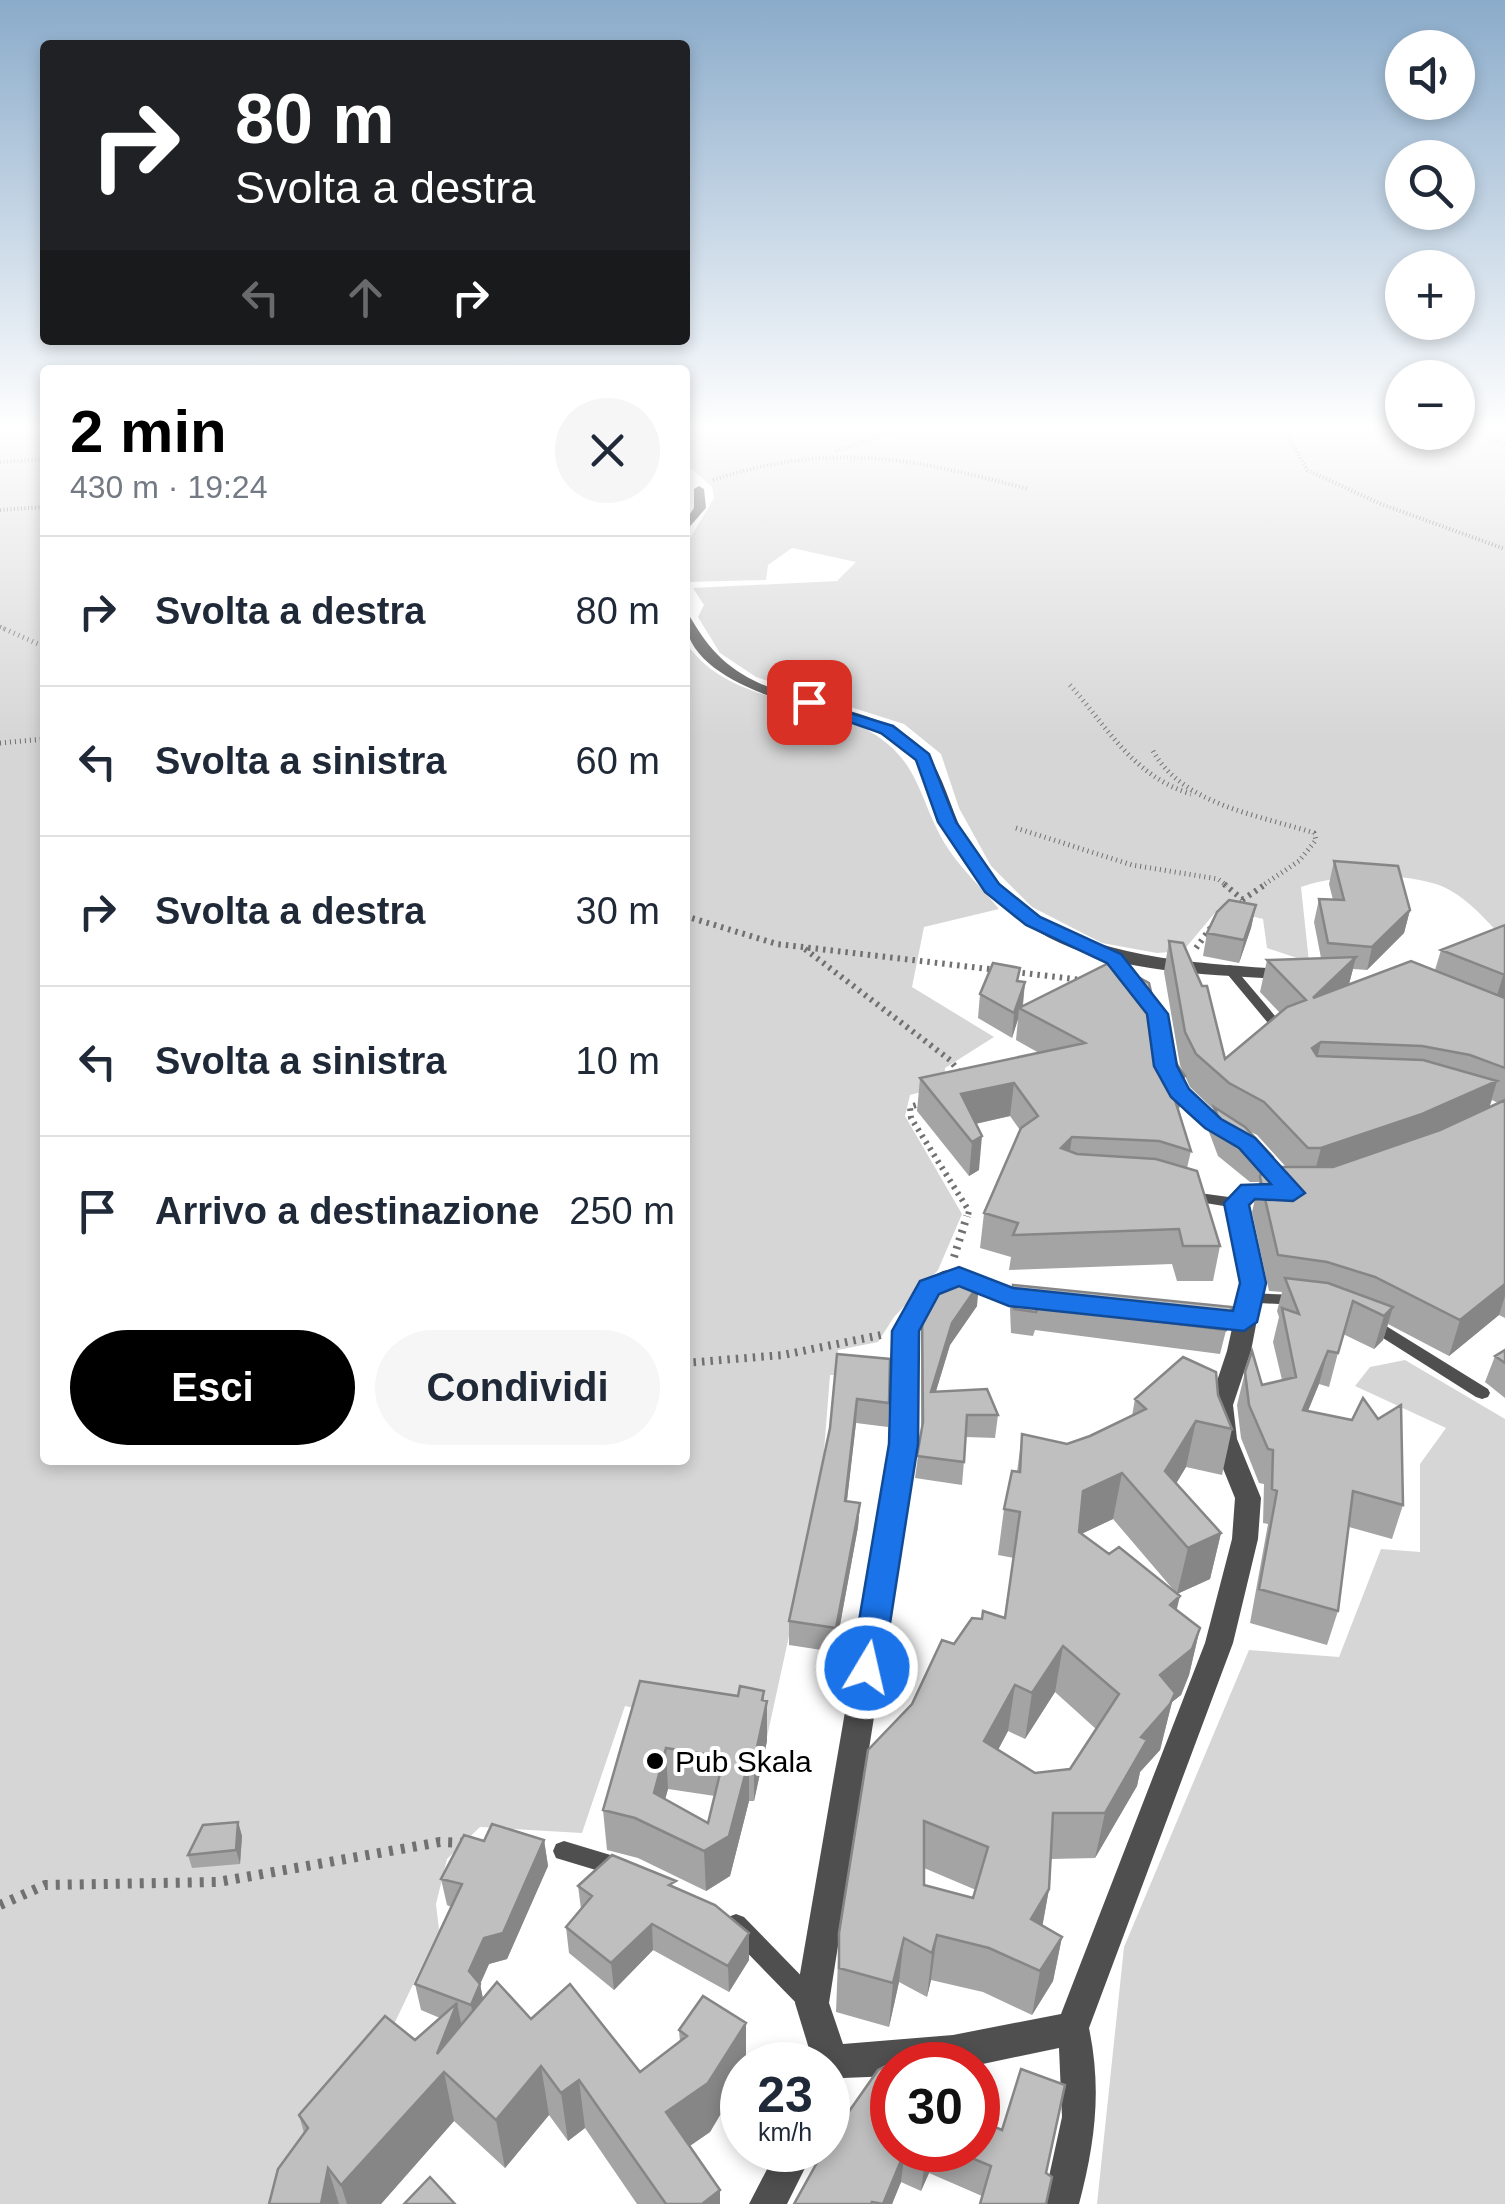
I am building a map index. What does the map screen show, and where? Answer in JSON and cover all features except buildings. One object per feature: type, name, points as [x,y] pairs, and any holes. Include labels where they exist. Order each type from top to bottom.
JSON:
[{"type":"street","points":[[690,626],[723,667],[744,680],[887,730],[909,744],[923,758],[947,822],[992,888],[1033,921],[1114,958],[1316,978]]},
{"type":"street","points":[[1061,2204],[1082,2122],[1083,2072],[1072,2028],[1219,1643],[1245,1539],[1248,1498],[1224,1439],[1221,1405],[1236,1365],[1239,1313],[1253,1283],[1236,1203],[1249,1191],[1304,1193],[1247,1143],[1213,1124],[1179,1092],[1166,1066],[1158,1014],[1114,958]]},
{"type":"street","points":[[823,2042],[812,2003],[904,1444],[906,1331],[930,1288],[943,1279],[959,1276],[1009,1297],[1068,1304]]},
{"type":"street","points":[[850,2065],[985,2049],[1072,2028]]},
{"type":"street","points":[[767,2204],[784,2172]]},
{"type":"lane","points":[[1228,969],[1275,1022],[1260,1046]]},
{"type":"lane","points":[[1170,1190],[1214,1203],[1236,1203]]},
{"type":"lane","points":[[1239,1313],[1322,1304]]},
{"type":"lane","points":[[1355,1315],[1438,1360],[1482,1393]]},
{"type":"lane","points":[[564,1851],[641,1874]]},
{"type":"lane","points":[[714,1910],[771,1956],[812,2003]]},
{"type":"path","points":[[1461,533],[1505,549]]},
{"type":"path","points":[[0,628],[40,645]]},
{"type":"path","points":[[1070,686],[1142,774],[1314,833],[1316,840],[1290,873],[1232,908]]},
{"type":"path","points":[[0,743],[40,739]]},
{"type":"path","points":[[1153,751],[1164,769],[1198,795]]},
{"type":"path","points":[[1016,828],[1132,865],[1218,878],[1242,899]]},
{"type":"path","points":[[690,918],[740,935],[806,949],[1138,986]]},
{"type":"path","points":[[1189,968],[1198,941],[1217,921]]},
{"type":"path","points":[[806,949],[950,1060],[962,1076]]},
{"type":"path","points":[[926,1102],[910,1107],[911,1118],[969,1211],[964,1234],[943,1279]]},
{"type":"path","points":[[690,1363],[783,1354],[906,1331]]},
{"type":"path","points":[[0,1905],[44,1885],[218,1882],[440,1842],[480,1844]]},
{"type":"shaded area","points":[[0,533],[40,533],[40,1465],[690,1465],[690,647],[701,661],[745,688],[869,731],[900,756],[918,784],[949,850],[999,909],[924,927],[912,987],[994,1037],[945,1068],[944,1086],[910,1095],[905,1116],[962,1214],[938,1270],[894,1317],[878,1342],[838,1350],[836,1375],[830,1375],[821,1489],[767,1737],[625,1706],[582,1833],[480,1827],[447,1859],[436,1904],[439,1930],[386,2041],[277,2204],[0,2204]]},
{"type":"shaded area","points":[[693,533],[1505,533],[1505,940],[1453,892],[1432,883],[1383,876],[1349,877],[1301,887],[1309,962],[1267,948],[1263,919],[1219,908],[1183,951],[1157,953],[1102,943],[1032,907],[991,866],[959,808],[941,754],[904,724],[756,677],[720,653],[698,617],[704,605],[693,588],[837,581],[856,562],[792,548],[768,565],[766,580],[690,582]]},
{"type":"shaded area","points":[[1405,1360],[1505,1419],[1505,2204],[1097,2204],[1124,1947],[1249,1650],[1339,1657],[1381,1549],[1420,1552],[1420,1464],[1446,1428],[1355,1386],[1370,1367]]},
{"type":"place","name":"Pub Skala","points":[[655,1761]]},
{"type":"route","points":[[809,702],[887,730],[923,758],[947,822],[992,888],[1033,921],[1114,958],[1158,1014],[1166,1066],[1179,1092],[1213,1124],[1247,1143],[1293,1193],[1249,1191],[1236,1203],[1253,1283],[1244,1322],[1009,1297],[959,1276],[943,1279],[930,1288],[910,1317],[906,1331],[904,1444],[867,1668]]}]
